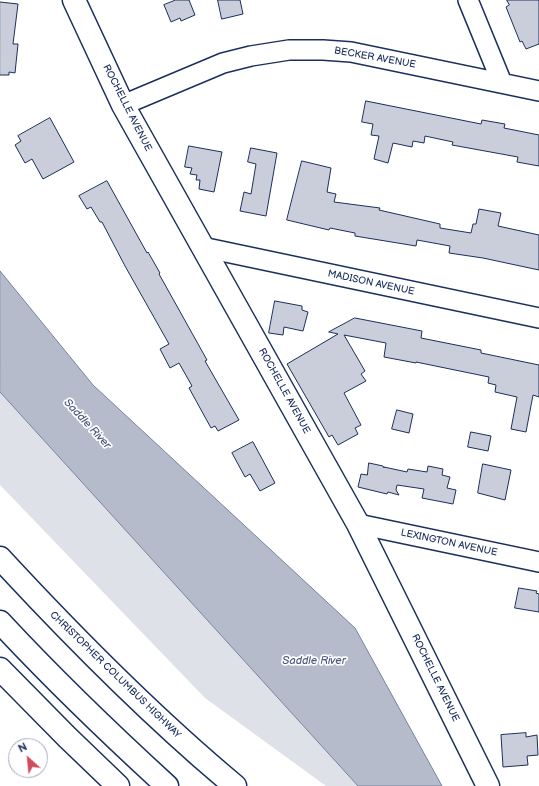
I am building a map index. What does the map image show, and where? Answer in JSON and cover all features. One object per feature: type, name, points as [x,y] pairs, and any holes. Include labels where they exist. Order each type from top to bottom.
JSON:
[{"type":"main road","name":"ROCHELLE AVENUE","points":[[74,0],[123,105],[358,524],[488,786]]},
{"type":"main road","name":"CHRISTOPHER COLUMBUS HIGHWAY","points":[[0,558],[126,689],[196,754],[235,786]]},
{"type":"main road","points":[[0,622],[96,720],[167,786]]},
{"type":"main road","points":[[0,669],[118,786]]},
{"type":"street","points":[[468,0],[502,83]]},
{"type":"street","name":"BECKER AVENUE","points":[[123,105],[223,63],[251,56],[289,50],[351,52],[539,91]]},
{"type":"street","name":"MADISON AVENUE","points":[[202,247],[539,318]]},
{"type":"street","name":"LEXINGTON AVENUE","points":[[358,524],[539,562]]},
{"type":"shaded area","points":[[0,392],[358,786],[326,786],[205,698],[0,485]]},
{"type":"water","name":"Saddle River","points":[[0,271],[93,385],[355,628],[442,786],[358,786],[0,392]]},
{"type":"building","points":[[176,0],[189,0],[195,15],[181,21],[180,18],[171,22],[164,5]]},
{"type":"building","points":[[218,0],[240,0],[243,14],[222,19]]},
{"type":"building","points":[[507,0],[539,0],[539,44],[526,49],[522,41],[520,42],[506,7],[509,5]]},
{"type":"building","points":[[0,2],[18,4],[13,44],[18,44],[15,73],[9,72],[9,75],[0,75]]},
{"type":"building","points":[[366,101],[481,124],[482,120],[505,124],[504,128],[539,135],[539,166],[517,162],[518,157],[452,145],[453,142],[425,136],[424,143],[413,141],[412,147],[393,143],[388,163],[374,159],[379,136],[371,135],[373,124],[362,122]]},
{"type":"building","points":[[50,118],[74,162],[43,179],[32,159],[25,163],[15,145],[21,141],[18,136]]},
{"type":"building","points":[[189,146],[222,152],[214,192],[199,189],[200,180],[196,180],[197,175],[190,174],[192,168],[185,167]]},
{"type":"building","points":[[251,148],[277,153],[266,216],[240,211],[244,192],[251,194],[256,164],[248,162]]},
{"type":"building","points":[[302,161],[331,168],[327,192],[336,194],[334,202],[380,208],[379,210],[440,224],[440,228],[471,233],[473,224],[476,224],[479,209],[501,213],[498,226],[539,235],[539,270],[483,258],[449,253],[450,246],[417,240],[416,246],[355,236],[355,233],[330,228],[329,230],[287,220]]},
{"type":"building","points":[[107,181],[147,253],[148,252],[160,273],[159,274],[207,360],[205,361],[239,420],[218,431],[215,426],[211,428],[189,388],[192,386],[179,363],[170,368],[160,349],[169,344],[102,222],[100,222],[91,207],[87,209],[79,196]]},
{"type":"building","points":[[275,301],[302,306],[302,310],[308,312],[303,331],[284,327],[283,335],[269,333]]},
{"type":"building","points":[[355,318],[422,331],[421,338],[481,350],[481,353],[539,365],[539,397],[533,395],[526,432],[511,429],[517,397],[495,392],[496,385],[488,383],[489,377],[384,357],[386,343],[344,335],[365,371],[361,374],[366,381],[344,393],[361,425],[355,428],[358,434],[338,445],[332,435],[329,437],[287,364],[338,334],[329,332]]},
{"type":"building","points":[[397,410],[413,414],[409,433],[392,429]]},
{"type":"building","points":[[471,432],[491,436],[488,451],[468,447]]},
{"type":"building","points":[[253,442],[275,483],[260,491],[250,474],[245,477],[232,453]]},
{"type":"building","points":[[369,463],[383,466],[384,468],[407,472],[408,469],[427,472],[428,466],[443,469],[442,475],[450,477],[447,488],[456,490],[453,504],[422,498],[424,489],[397,485],[396,490],[399,495],[388,492],[387,494],[358,487],[361,474],[367,475]]},
{"type":"building","points":[[483,464],[511,470],[505,500],[478,493]]},
{"type":"building","points":[[519,588],[537,591],[536,593],[539,594],[539,612],[515,608]]},
{"type":"building","points":[[526,733],[526,737],[537,735],[538,755],[527,756],[528,765],[503,767],[501,735]]}]
